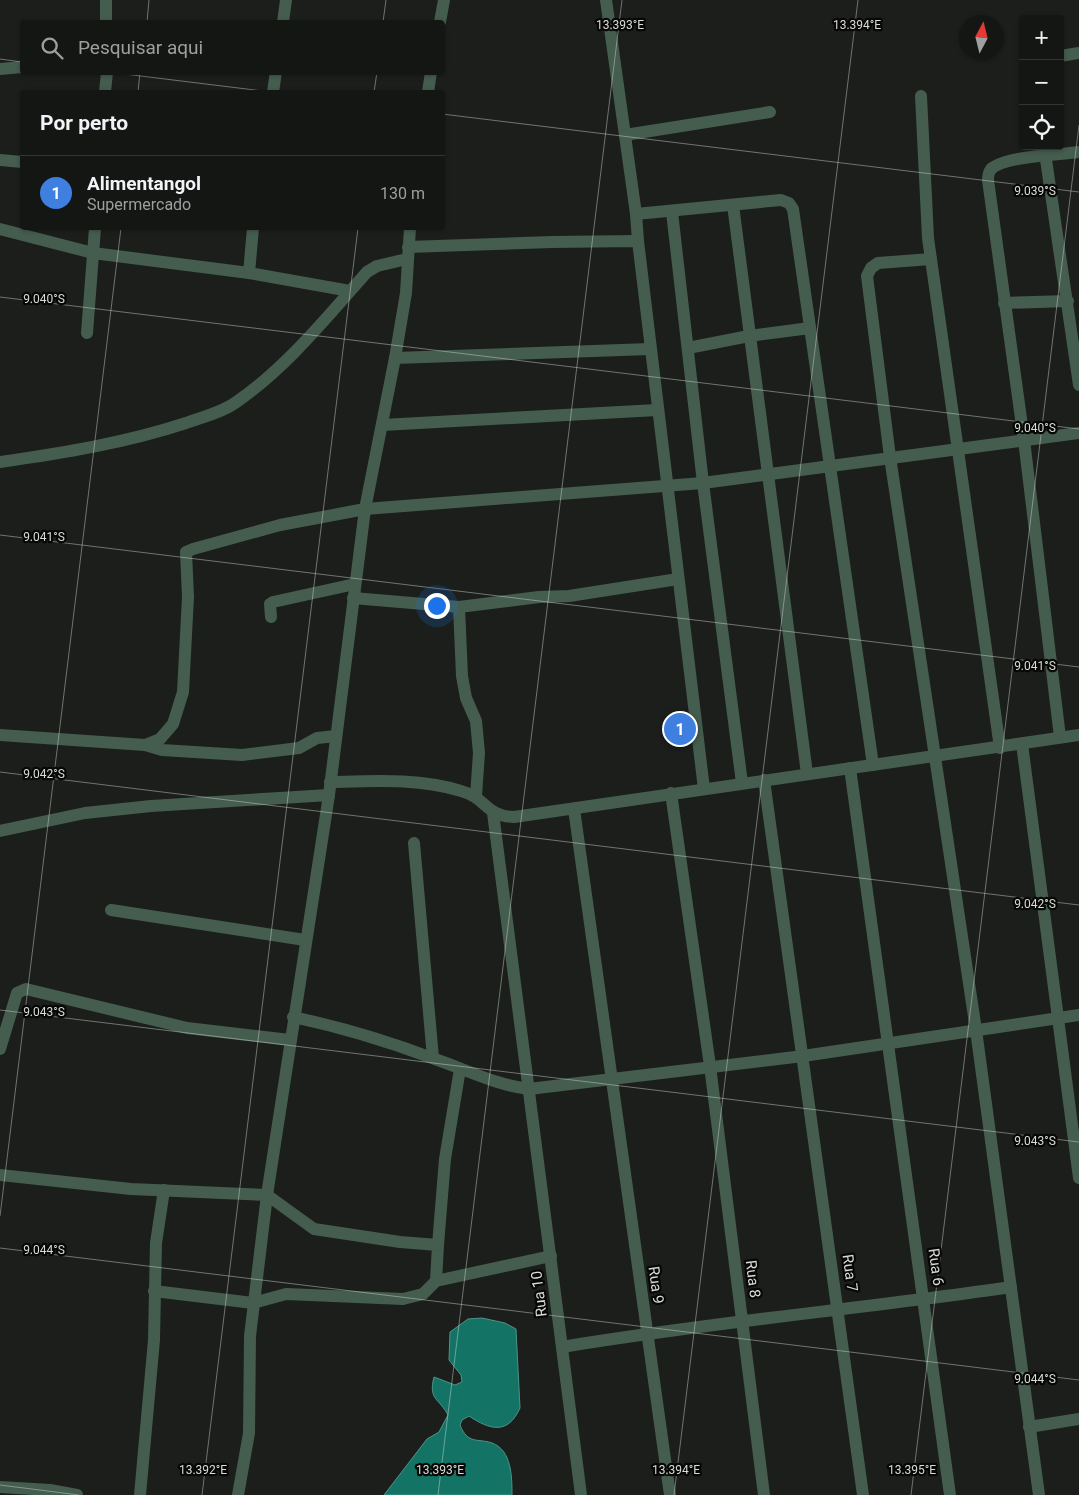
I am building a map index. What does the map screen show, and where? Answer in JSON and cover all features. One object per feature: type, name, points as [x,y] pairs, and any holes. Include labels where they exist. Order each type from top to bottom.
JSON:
[{"type":"street","points":[[106,0],[106,20]]},
{"type":"street","points":[[283,20],[286,0]]},
{"type":"street","points":[[440,20],[444,0]]},
{"type":"street","points":[[606,0],[636,214],[657,410],[704,789]]},
{"type":"street","points":[[1064,55],[1079,53]]},
{"type":"street","points":[[0,69],[20,67]]},
{"type":"street","points":[[106,90],[107,75]]},
{"type":"street","points":[[273,90],[276,75]]},
{"type":"street","points":[[921,96],[931,259],[1000,748]]},
{"type":"street","points":[[625,135],[770,112]]},
{"type":"street","points":[[1060,737],[1024,440],[988,173],[993,168],[1008,162],[1045,151],[1079,152]]},
{"type":"street","points":[[1045,151],[1079,385]]},
{"type":"street","points":[[0,160],[20,162]]},
{"type":"street","points":[[636,214],[781,200],[789,203],[794,209],[873,765]]},
{"type":"street","points":[[733,205],[766,474],[807,774]]},
{"type":"street","points":[[672,212],[703,483],[742,784]]},
{"type":"street","points":[[0,229],[93,253],[249,273],[350,291]]},
{"type":"street","points":[[87,333],[95,230]]},
{"type":"street","points":[[249,273],[253,230]]},
{"type":"street","points":[[238,1495],[250,1434],[249,1345],[267,1195],[329,788],[365,509],[395,358],[407,282],[410,230]]},
{"type":"street","points":[[0,462],[93,448],[146,435],[210,415],[234,404],[316,332],[350,291],[372,269],[408,253],[552,242],[638,241]]},
{"type":"street","points":[[931,259],[878,263],[871,268],[867,276],[890,457],[976,1030],[1039,1495]]},
{"type":"street","points":[[1004,302],[1068,301]]},
{"type":"street","points":[[688,348],[749,336],[810,328]]},
{"type":"street","points":[[395,358],[650,349]]},
{"type":"street","points":[[382,425],[657,410]]},
{"type":"street","points":[[145,745],[160,739],[173,724],[183,692],[188,597],[186,552],[280,525],[365,509],[703,483],[1079,433]]},
{"type":"street","points":[[353,598],[459,607],[539,597],[569,596],[678,579]]},
{"type":"street","points":[[271,617],[270,604],[273,602],[355,584]]},
{"type":"street","points":[[459,607],[462,676],[466,698],[476,721],[479,753],[476,796]]},
{"type":"street","points":[[0,735],[145,745],[162,750],[242,755],[299,748],[317,738],[336,736]]},
{"type":"street","points":[[0,831],[85,813],[329,788],[372,781],[443,786],[476,796],[493,813],[514,817],[671,793],[1000,748],[1079,735]]},
{"type":"street","points":[[1022,744],[1079,1178]]},
{"type":"street","name":"Rua 6","points":[[850,768],[950,1495]]},
{"type":"street","name":"Rua 7","points":[[764,780],[863,1495]]},
{"type":"street","name":"Rua 8","points":[[671,793],[710,1066],[764,1495]]},
{"type":"street","name":"Rua 9","points":[[574,809],[670,1495]]},
{"type":"street","name":"Rua 10","points":[[493,813],[581,1495]]},
{"type":"street","points":[[414,843],[433,1058]]},
{"type":"street","points":[[111,910],[305,940]]},
{"type":"street","points":[[0,1049],[17,993],[26,989],[188,1028],[290,1040]]},
{"type":"street","points":[[293,1017],[327,1024],[433,1058],[507,1086],[529,1090],[710,1066],[803,1056],[1079,1015]]},
{"type":"street","points":[[436,1281],[444,1159],[460,1069]]},
{"type":"street","points":[[0,1175],[164,1190],[267,1195],[314,1229],[400,1242],[438,1245]]},
{"type":"street","points":[[140,1495],[154,1340],[156,1243],[164,1190]]},
{"type":"street","points":[[154,1292],[253,1303],[286,1294],[403,1299],[423,1294],[436,1281],[551,1256]]},
{"type":"street","points":[[562,1347],[742,1320],[924,1300],[1011,1287]]},
{"type":"street","points":[[1030,1427],[1079,1419]]},
{"type":"street","points":[[0,1487],[70,1494]]},
{"type":"shaded area","points":[[482,1318],[505,1323],[516,1329],[520,1408],[510,1423],[504,1426],[491,1427],[469,1416],[462,1420],[460,1425],[466,1436],[474,1440],[492,1443],[504,1452],[510,1465],[512,1495],[384,1495],[427,1439],[439,1432],[448,1415],[433,1395],[434,1377],[455,1385],[462,1382],[461,1375],[449,1360],[450,1332],[468,1319]]},
{"type":"place","name":"Alimentangol","points":[[680,729]]}]
